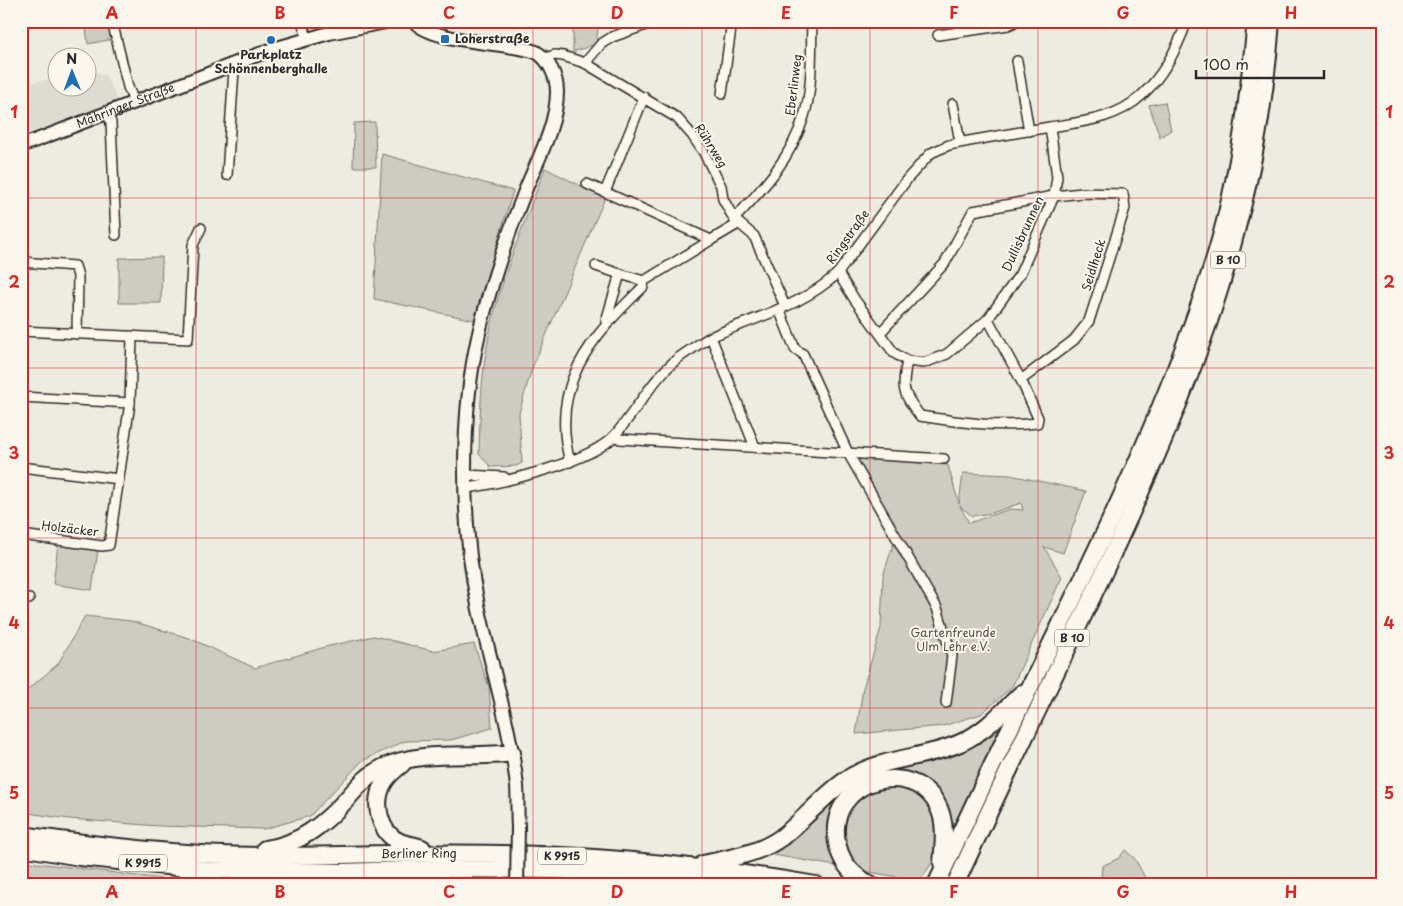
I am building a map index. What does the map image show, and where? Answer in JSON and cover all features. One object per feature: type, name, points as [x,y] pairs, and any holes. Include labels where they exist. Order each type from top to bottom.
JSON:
[{"type":"highway","name":"B 10","points":[[938,880],[1111,519],[1168,391],[1214,263],[1239,159],[1252,67],[1256,21]]},
{"type":"highway","name":"B 10","points":[[955,885],[1130,516],[1200,346],[1227,264],[1253,162],[1267,68],[1271,21]]},
{"type":"highway","points":[[691,866],[736,857],[762,848],[780,838],[853,776],[870,768],[890,761],[938,751],[961,743],[979,732],[996,718],[1032,683]]},
{"type":"highway","points":[[204,862],[291,843],[320,826],[370,775],[384,766],[428,757],[512,753]]},
{"type":"highway","points":[[395,885],[436,862],[420,847],[399,842],[388,832],[381,820],[378,803],[381,786],[390,774],[408,760]]},
{"type":"highway","points":[[872,885],[862,880],[849,869],[839,850],[836,826],[842,807],[848,797],[858,788],[871,782],[885,779],[908,781],[930,795],[937,805],[944,828],[938,880]]},
{"type":"highway","name":"Berliner Ring","points":[[21,835],[204,862]]},
{"type":"highway","name":"Berliner Ring","points":[[21,847],[80,857],[204,862],[268,856],[436,862],[646,876],[723,885]]},
{"type":"highway","name":"Berliner Ring","points":[[436,862],[559,856],[691,866],[816,885]]},
{"type":"highway","points":[[204,862],[295,885]]},
{"type":"street","points":[[112,21],[128,87],[134,102]]},
{"type":"street","points":[[302,21],[307,38]]},
{"type":"street","name":"Mähringer Straße","points":[[21,146],[231,64],[307,38],[391,21]]},
{"type":"street","points":[[414,21],[424,30],[466,40],[530,50],[540,54],[545,58],[556,82],[556,103],[544,146],[525,191],[498,267],[479,334],[468,420],[466,481],[468,532],[474,581],[512,753],[517,789],[517,885]]},
{"type":"street","points":[[585,63],[601,44],[612,37],[657,21]]},
{"type":"street","points":[[722,94],[732,21]]},
{"type":"street","name":"Eberlinweg","points":[[736,221],[783,161],[797,136],[805,115],[811,62],[812,21]]},
{"type":"street","points":[[938,35],[980,25],[1008,25],[1017,21]]},
{"type":"street","name":"Ringstraße","points":[[466,481],[512,478],[570,462],[596,451],[615,436],[663,371],[677,358],[711,337],[813,294],[826,284],[838,273],[871,226],[931,153],[942,147],[960,142],[1108,116],[1125,108],[1142,96],[1165,68],[1180,40],[1187,21]]},
{"type":"street","name":"Rührweg","points":[[545,58],[555,55],[585,63],[678,118],[704,153],[721,186],[723,199],[736,221],[754,236],[782,308],[795,349],[804,354],[848,453],[938,608],[952,656],[946,703]]},
{"type":"street","points":[[1017,61],[1028,131]]},
{"type":"street","points":[[228,175],[234,70],[231,64]]},
{"type":"street","points":[[605,192],[644,98]]},
{"type":"street","points":[[953,104],[960,142]]},
{"type":"street","points":[[108,113],[111,123],[116,235]]},
{"type":"street","name":"Dullisbrunnen","points":[[907,361],[924,363],[947,354],[988,319],[1020,274],[1054,196],[1057,177],[1050,127]]},
{"type":"street","points":[[587,184],[711,240]]},
{"type":"street","name":"Seidlheck","points":[[1021,380],[1074,340],[1090,321],[1125,208],[1123,194],[1082,193],[1054,196]]},
{"type":"street","name":"Dullisbrunnen","points":[[880,333],[945,263],[973,211],[1054,196]]},
{"type":"street","points":[[596,266],[644,280],[711,240],[736,221]]},
{"type":"street","points":[[21,331],[188,339],[193,245],[201,228]]},
{"type":"street","points":[[21,262],[74,266],[78,276],[77,334]]},
{"type":"street","points":[[838,273],[855,300],[894,353],[907,361],[903,379],[905,395],[920,416],[1017,426],[1037,423],[1038,418],[1021,380],[988,319]]},
{"type":"street","points":[[604,326],[620,274]]},
{"type":"street","points":[[570,462],[564,430],[564,416],[574,374],[584,355],[604,326],[643,287],[644,280]]},
{"type":"street","name":"Holzäcker","points":[[21,535],[102,546],[109,545],[130,403],[132,336]]},
{"type":"street","points":[[711,337],[755,446]]},
{"type":"street","points":[[21,397],[130,403]]},
{"type":"street","points":[[615,436],[620,439],[944,459]]},
{"type":"street","points":[[21,467],[119,480]]},
{"type":"shaded area","points":[[98,72],[101,76],[105,74],[118,101],[21,136],[21,84],[48,80],[48,98],[98,98]]},
{"type":"green space","points":[[85,21],[109,21],[113,39],[88,44]]},
{"type":"green space","points":[[573,21],[599,21],[596,44],[573,52]]},
{"type":"green space","points":[[1165,102],[1171,130],[1160,137],[1149,105]]},
{"type":"green space","points":[[375,122],[376,167],[353,167],[354,123]]},
{"type":"green space","points":[[382,154],[513,191],[474,320],[374,299]]},
{"type":"green space","points":[[545,168],[605,198],[532,368],[519,413],[522,463],[516,466],[491,467],[479,454],[480,409],[486,350],[506,272]]},
{"type":"green space","points":[[162,257],[161,303],[119,303],[119,258]]},
{"type":"green space","name":"Gartenfreunde Ulm Lehr e.V.","points":[[854,457],[948,465],[959,504],[963,473],[1010,475],[1086,491],[1063,553],[1044,547],[1062,577],[1012,687],[981,714],[943,726],[856,734],[863,688],[881,628],[883,576],[898,529]],"holes":[[[1021,503],[1023,510],[1010,509],[969,523],[960,506],[972,516],[992,513]]]},
{"type":"green space","points":[[58,545],[98,550],[92,590],[53,584]]},
{"type":"green space","points":[[85,616],[131,621],[189,638],[255,668],[325,647],[374,636],[433,651],[474,644],[489,687],[492,728],[451,740],[405,741],[362,761],[310,816],[264,829],[159,826],[69,819],[21,812],[21,695],[58,664]]},
{"type":"green space","points":[[1000,730],[954,829],[920,881],[768,854],[848,785],[893,767],[980,743]]},
{"type":"green space","points":[[1125,850],[1135,859],[1149,885],[1101,885],[1102,866],[1119,858]]},
{"type":"green space","points":[[21,861],[210,885],[21,885]]},
{"type":"place","name":"Loherstraße","points":[[445,39]]},
{"type":"place","name":"Parkplatz Schönnenberghalle","points":[[271,40]]}]
